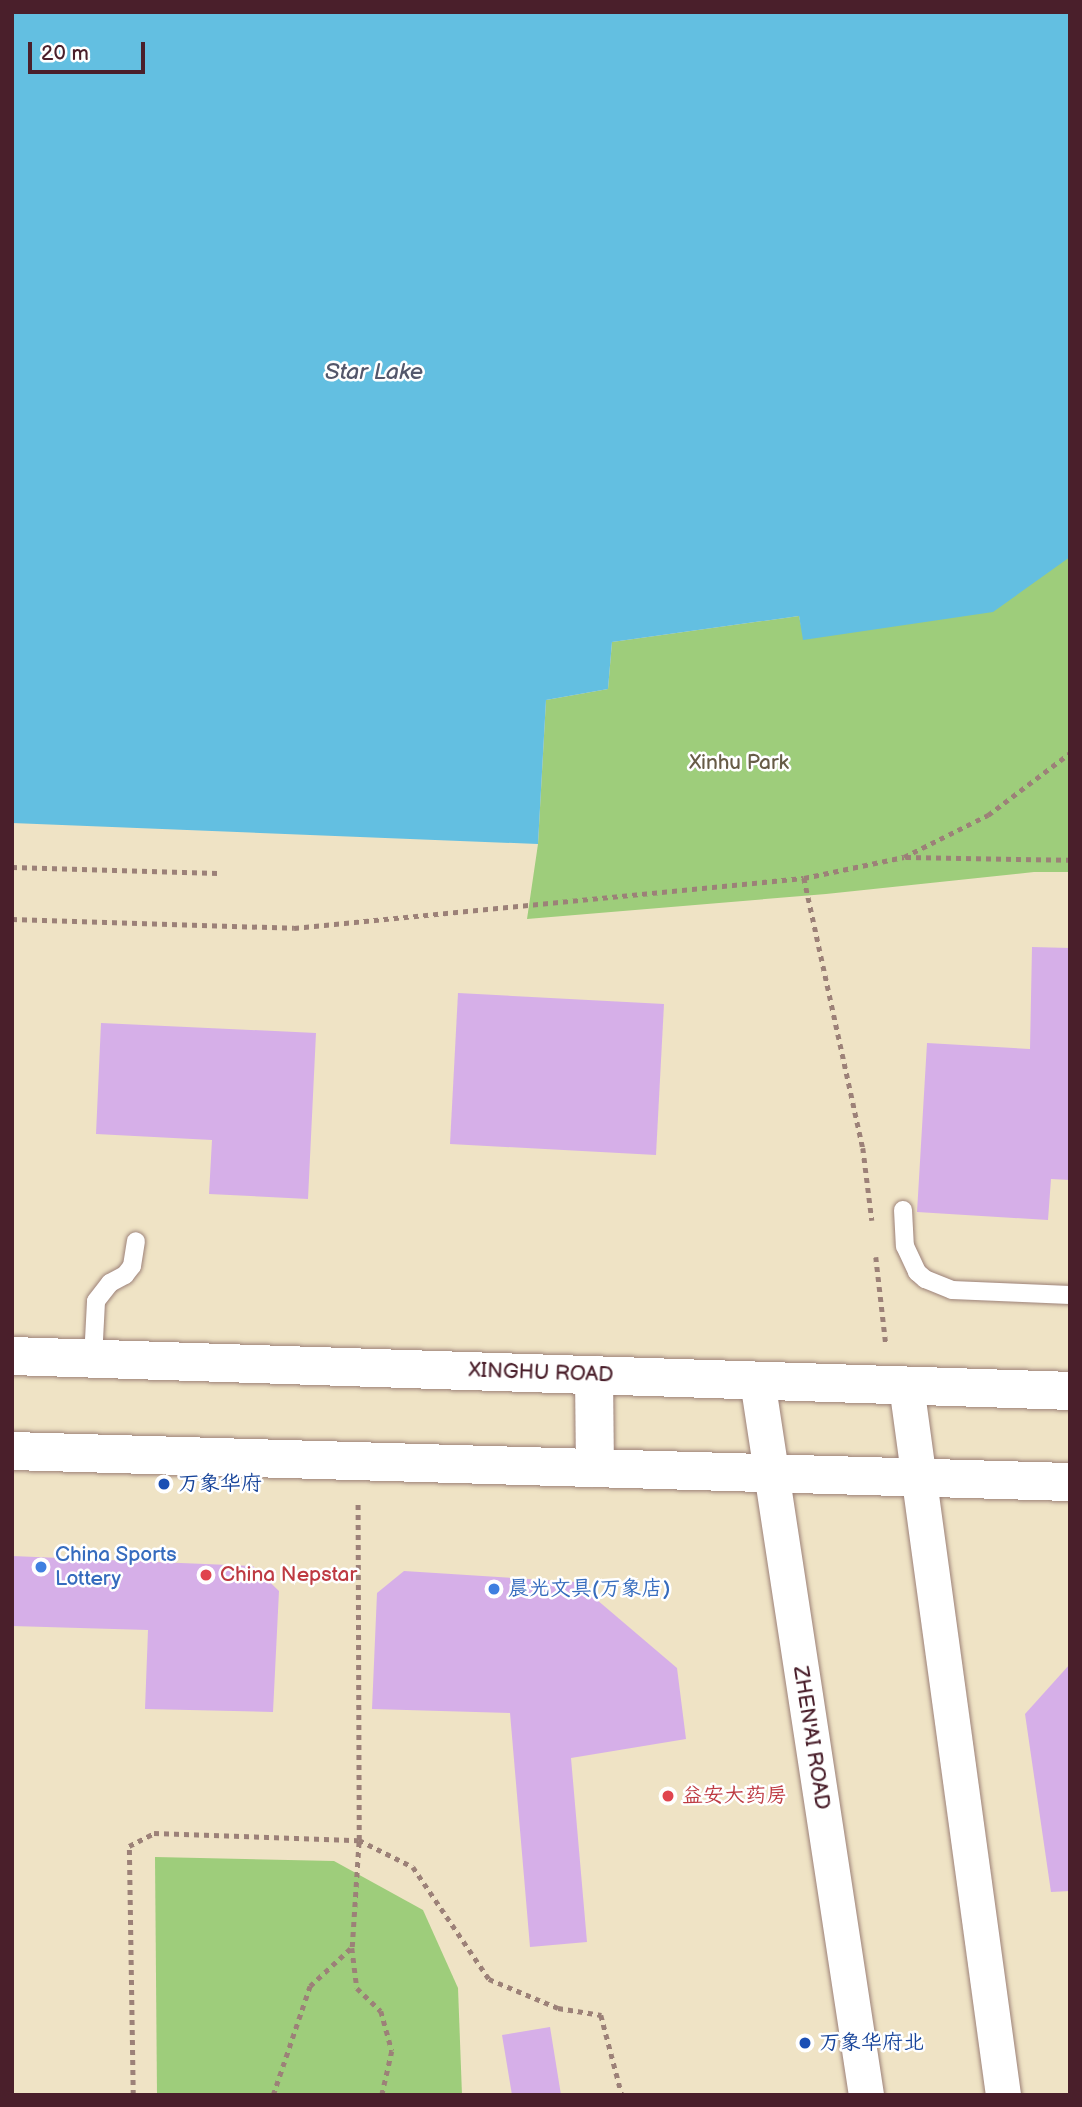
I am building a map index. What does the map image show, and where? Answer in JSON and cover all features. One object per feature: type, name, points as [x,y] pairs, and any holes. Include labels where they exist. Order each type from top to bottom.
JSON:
[{"type":"street","name":"XINGHU ROAD","points":[[12,1356],[757,1380],[897,1370],[1070,1391]]},
{"type":"street","points":[[897,1370],[918,1477],[1003,2095]]},
{"type":"street","points":[[594,1375],[595,1468]]},
{"type":"street","name":"ZHEN'AI ROAD","points":[[757,1380],[866,2095]]},
{"type":"street","points":[[12,1451],[1070,1482]]},
{"type":"lane","points":[[902,1210],[905,1246],[917,1272],[925,1279],[952,1290],[1070,1295]]},
{"type":"lane","points":[[93,1359],[96,1301],[110,1283],[125,1275],[132,1266],[136,1241]]},
{"type":"path","points":[[904,857],[988,815],[1070,753]]},
{"type":"path","points":[[12,919],[294,928],[804,878],[904,857],[1070,860]]},
{"type":"path","points":[[12,867],[218,873]]},
{"type":"path","points":[[804,878],[863,1148],[873,1231]]},
{"type":"path","points":[[874,1244],[897,1370]]},
{"type":"path","points":[[359,1461],[359,1840],[352,1947],[357,1988],[381,2011],[392,2051],[382,2095]]},
{"type":"path","points":[[133,2095],[129,1846],[154,1833],[359,1840],[413,1867],[489,1979],[558,2008],[601,2015],[622,2095]]},
{"type":"path","points":[[273,2095],[310,1986],[352,1947]]},
{"type":"green space","name":"Xinhu Park","points":[[1070,557],[1070,872],[1034,872],[826,894],[527,919],[538,844],[546,700],[608,689],[612,642],[799,616],[804,639]]},
{"type":"green space","points":[[155,1857],[334,1861],[423,1910],[458,1988],[462,2095],[157,2095]]},
{"type":"water","name":"Star Lake","points":[[12,12],[1070,12],[1070,557],[993,612],[803,640],[799,616],[612,642],[608,689],[546,700],[538,844],[12,823]]},
{"type":"building","points":[[1032,947],[1070,948],[1070,1180],[1051,1179],[1048,1220],[917,1212],[927,1043],[1030,1049]]},
{"type":"building","points":[[458,993],[664,1004],[656,1155],[450,1144]]},
{"type":"building","points":[[101,1023],[316,1033],[308,1199],[209,1194],[212,1140],[96,1134]]},
{"type":"building","points":[[12,1556],[253,1566],[279,1591],[273,1712],[145,1709],[148,1630],[12,1626]]},
{"type":"building","points":[[404,1571],[576,1582],[677,1668],[686,1739],[571,1758],[587,1942],[530,1947],[510,1713],[372,1709],[377,1593]]},
{"type":"building","points":[[1070,1664],[1070,1891],[1051,1892],[1025,1714]]},
{"type":"building","points":[[550,2027],[561,2095],[512,2095],[502,2035]]},
{"type":"place","name":"万象华府","points":[[164,1484]]},
{"type":"place","name":"China Sports Lottery","points":[[41,1567]]},
{"type":"place","name":"China Nepstar","points":[[206,1575]]},
{"type":"place","name":"晨光文具(万象店)","points":[[494,1589]]},
{"type":"place","name":"益安大药房","points":[[668,1796]]},
{"type":"place","name":"万象华府北","points":[[805,2043]]}]
